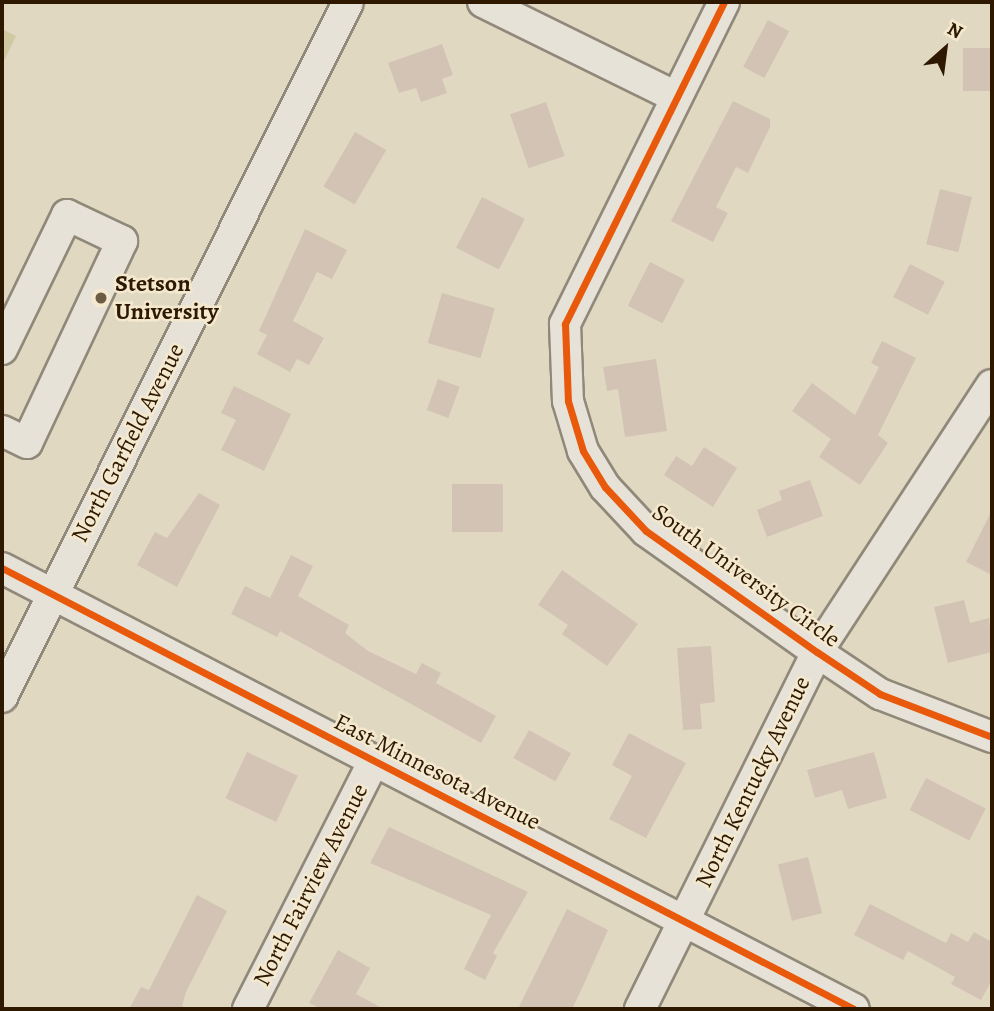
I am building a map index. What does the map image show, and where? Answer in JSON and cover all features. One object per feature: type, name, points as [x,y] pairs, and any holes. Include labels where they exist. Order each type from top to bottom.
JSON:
[{"type":"street","name":"North Garfield Avenue","points":[[2,697],[348,2]]},
{"type":"street","points":[[483,2],[674,96]]},
{"type":"street","name":"South University Circle","points":[[724,2],[674,96],[565,324],[568,401],[583,451],[605,487],[646,531],[817,652],[880,694],[992,737]]},
{"type":"street","points":[[2,349],[67,215],[122,241],[27,443],[2,431]]},
{"type":"street","name":"North Kentucky Avenue","points":[[640,1009],[817,652],[992,385]]},
{"type":"street","name":"East Minnesota Avenue","points":[[2,568],[854,1009]]},
{"type":"street","name":"North Fairview Avenue","points":[[248,1009],[374,761]]},
{"type":"shaded area","points":[[2,29],[16,36],[2,65]]},
{"type":"building","points":[[768,20],[789,31],[764,78],[743,67]]},
{"type":"building","points":[[442,44],[453,75],[442,79],[447,93],[421,102],[416,88],[399,93],[388,63]]},
{"type":"building","points":[[963,48],[992,48],[992,91],[963,91]]},
{"type":"building","points":[[733,101],[770,119],[770,127],[748,173],[736,167],[716,207],[728,213],[713,242],[671,221]]},
{"type":"building","points":[[546,102],[565,156],[529,168],[510,114]]},
{"type":"building","points":[[355,132],[386,150],[355,205],[324,187]]},
{"type":"building","points":[[940,189],[972,197],[958,252],[926,244]]},
{"type":"building","points":[[482,197],[525,219],[499,270],[456,248]]},
{"type":"building","points":[[305,229],[347,250],[332,279],[317,272],[293,321],[324,338],[309,365],[297,359],[290,372],[257,354],[267,335],[259,331]]},
{"type":"building","points":[[650,262],[685,280],[663,323],[628,306]]},
{"type":"building","points":[[910,264],[945,282],[928,315],[893,297]]},
{"type":"building","points":[[442,293],[495,308],[481,358],[428,343]]},
{"type":"building","points":[[882,341],[916,358],[878,435],[888,443],[860,485],[819,457],[831,439],[792,411],[812,383],[855,415],[879,367],[871,363]]},
{"type":"building","points":[[656,359],[667,431],[625,437],[618,389],[607,391],[603,367]]},
{"type":"building","points":[[438,379],[460,387],[448,418],[427,410]]},
{"type":"building","points":[[234,386],[291,414],[264,471],[221,450],[236,420],[221,413]]},
{"type":"building","points":[[704,447],[737,468],[713,507],[664,475],[676,456],[692,466]]},
{"type":"building","points":[[810,480],[823,516],[767,537],[757,510],[782,500],[779,491]]},
{"type":"building","points":[[452,484],[503,484],[503,532],[452,532]]},
{"type":"building","points":[[199,493],[220,505],[177,587],[137,565],[155,532],[167,538]]},
{"type":"building","points":[[992,510],[992,575],[966,562]]},
{"type":"building","points":[[291,555],[313,566],[298,596],[349,625],[345,633],[368,651],[416,674],[422,663],[441,673],[436,683],[496,716],[481,743],[280,631],[277,637],[231,614],[245,586],[270,598]]},
{"type":"building","points":[[562,570],[638,624],[607,666],[562,634],[568,625],[538,605]]},
{"type":"building","points":[[964,600],[970,623],[989,618],[992,652],[948,663],[934,607]]},
{"type":"building","points":[[711,646],[715,702],[700,704],[702,729],[683,730],[677,648]]},
{"type":"building","points":[[529,730],[571,753],[555,781],[513,758]]},
{"type":"building","points":[[629,733],[686,763],[646,838],[609,819],[632,776],[612,765]]},
{"type":"building","points":[[247,752],[298,776],[276,822],[225,798]]},
{"type":"building","points":[[874,752],[887,798],[848,809],[842,790],[815,798],[807,770]]},
{"type":"building","points":[[926,778],[986,808],[969,840],[910,810]]},
{"type":"building","points":[[389,827],[528,892],[493,953],[497,956],[485,980],[464,969],[491,915],[370,863]]},
{"type":"building","points":[[808,857],[822,913],[792,921],[778,864]]},
{"type":"building","points":[[197,895],[227,911],[186,992],[182,1006],[188,1009],[129,1009],[141,987],[149,990]]},
{"type":"building","points":[[870,904],[946,943],[951,933],[968,942],[974,932],[992,942],[992,980],[981,1000],[951,984],[955,977],[908,951],[903,960],[854,935]]},
{"type":"building","points":[[567,909],[608,930],[572,1009],[518,1009]]},
{"type":"building","points":[[338,950],[370,968],[356,994],[384,1009],[321,1009],[309,1003]]},
{"type":"cycle path","points":[[724,2],[565,324],[568,401],[583,451],[605,487],[646,531],[817,652],[880,694],[992,737]]},
{"type":"cycle path","points":[[2,568],[854,1009]]},
{"type":"place","name":"Stetson University","points":[[101,298]]}]
